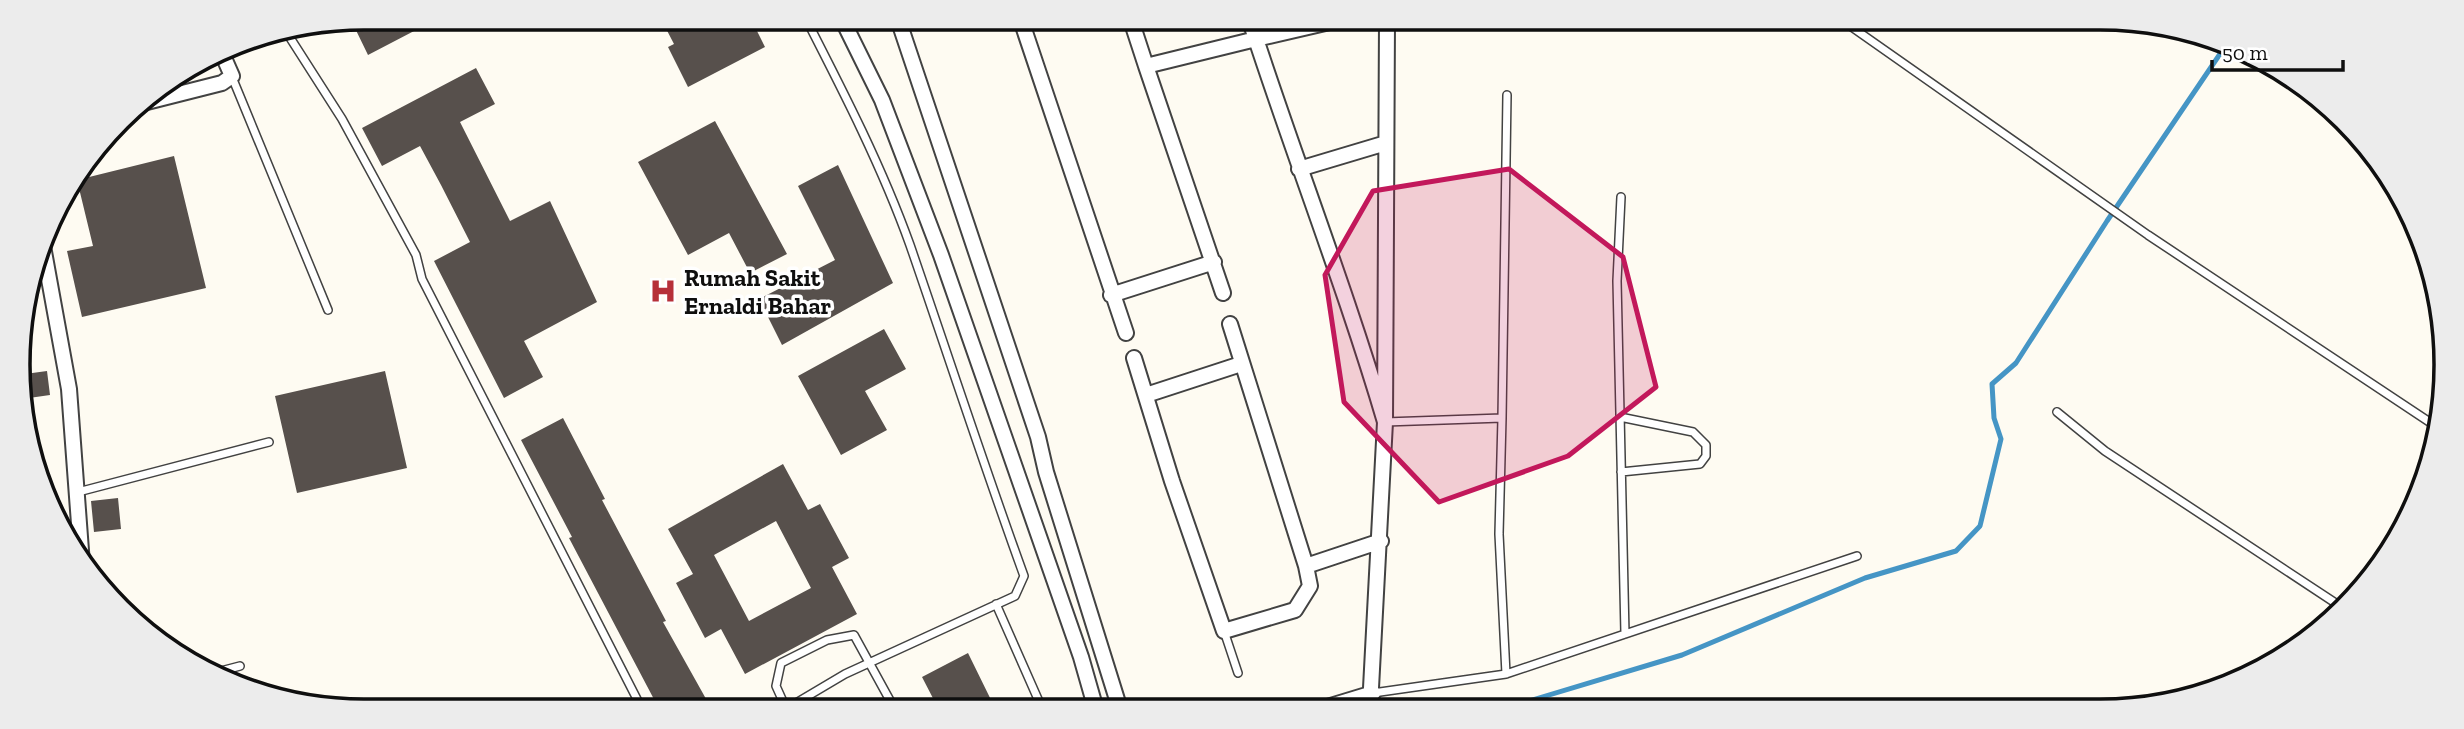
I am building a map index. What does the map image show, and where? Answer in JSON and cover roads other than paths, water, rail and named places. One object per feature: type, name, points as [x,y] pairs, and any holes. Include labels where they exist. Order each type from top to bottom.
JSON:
[{"type":"street","points":[[847,30],[882,100],[941,255],[1081,657],[1093,699]]},
{"type":"street","points":[[902,30],[1038,437],[1046,472],[1117,699]]},
{"type":"street","points":[[1024,30],[1111,295],[1126,333]]},
{"type":"street","points":[[1134,30],[1223,293]]},
{"type":"street","points":[[1253,30],[1365,355],[1385,422]]},
{"type":"street","points":[[1146,66],[1295,30]]},
{"type":"street","points":[[1371,699],[1385,422],[1387,30]]},
{"type":"street","points":[[162,98],[212,86],[232,76],[225,60]]},
{"type":"street","points":[[1299,169],[1386,143]]},
{"type":"street","points":[[1111,295],[1214,262]]},
{"type":"street","points":[[46,263],[69,389],[81,541]]},
{"type":"street","points":[[1134,358],[1224,631],[1295,610],[1310,586],[1306,566],[1230,324]]},
{"type":"street","points":[[1146,395],[1241,364]]},
{"type":"street","points":[[1306,566],[1381,541]]},
{"type":"lane","points":[[803,699],[845,674],[1015,596],[1024,576],[980,456],[909,244],[856,116],[812,30]]},
{"type":"lane","points":[[1856,30],[2148,235],[2429,422]]},
{"type":"lane","points":[[290,38],[342,120],[416,255],[422,279],[637,699]]},
{"type":"lane","points":[[232,76],[328,310]]},
{"type":"lane","points":[[1506,674],[1499,534],[1507,95]]},
{"type":"lane","points":[[1621,197],[1617,281],[1625,634]]},
{"type":"lane","points":[[2057,412],[2105,451],[2335,602]]},
{"type":"lane","points":[[1620,416],[1693,432],[1706,445],[1706,456],[1700,464],[1621,471]]},
{"type":"lane","points":[[1385,422],[1502,418]]},
{"type":"lane","points":[[78,492],[269,442]]},
{"type":"lane","points":[[1376,699],[1506,674],[1857,556]]},
{"type":"lane","points":[[996,604],[1038,699]]},
{"type":"lane","points":[[1224,631],[1238,673]]},
{"type":"lane","points":[[782,699],[776,686],[781,663],[827,640],[854,635],[889,699]]},
{"type":"lane","points":[[226,670],[240,666]]},
{"type":"waterway","points":[[1536,699],[1682,655],[1865,578],[1956,551],[1980,526],[2001,439],[1994,418],[1992,384],[2016,363],[2107,221],[2221,53]]},
{"type":"place","name":"Rumah Sakit Ernaldi Bahar","points":[[663,291]]}]
